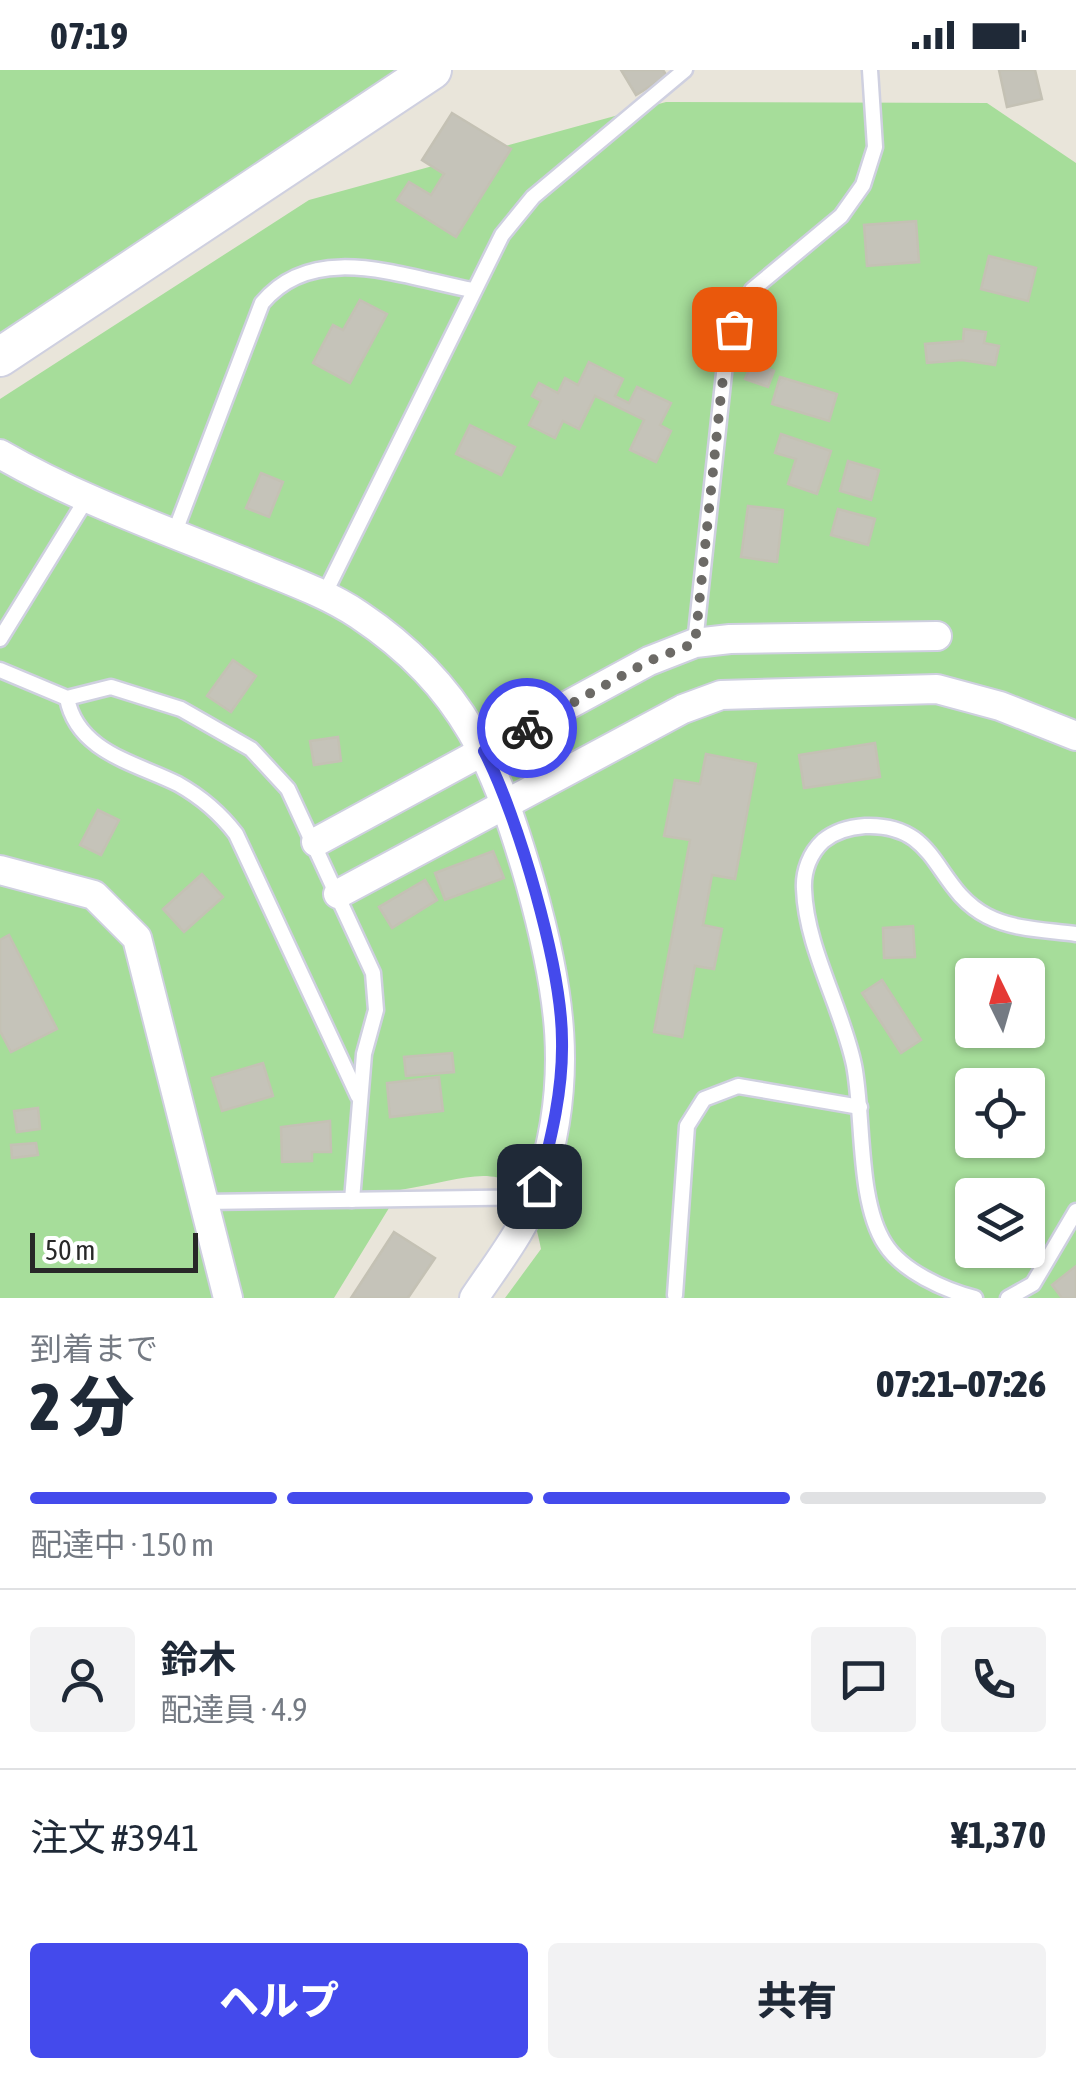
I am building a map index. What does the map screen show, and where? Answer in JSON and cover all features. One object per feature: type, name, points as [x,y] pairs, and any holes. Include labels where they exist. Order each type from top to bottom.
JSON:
[{"type":"street","points":[[0,358],[432,70]]},
{"type":"street","points":[[0,454],[87,498],[356,613],[408,652],[448,694],[484,751],[507,802],[548,947],[562,1038],[553,1132],[535,1197],[522,1227],[474,1298]]},
{"type":"street","points":[[316,842],[649,661],[695,643],[937,636]]},
{"type":"street","points":[[338,894],[683,709],[721,695],[937,689],[1000,706],[1076,736]]},
{"type":"street","points":[[0,870],[94,895],[137,938],[228,1298]]},
{"type":"lane","points":[[322,597],[472,290],[517,213],[685,70]]},
{"type":"lane","points":[[695,643],[726,355],[752,290],[765,275],[841,216],[863,185],[875,147],[870,70]]},
{"type":"lane","points":[[174,534],[262,302],[274,288],[304,270],[340,266],[472,290]]},
{"type":"lane","points":[[0,639],[87,498]]},
{"type":"lane","points":[[0,670],[67,698],[94,688],[129,690],[223,730],[271,766],[316,842],[373,972],[376,1010],[364,1054],[352,1200]]},
{"type":"lane","points":[[67,698],[70,716],[80,730],[107,751],[203,800],[236,834],[360,1100]]},
{"type":"lane","points":[[974,1298],[924,1276],[886,1247],[872,1214],[849,1045],[804,888],[807,865],[824,840],[859,826],[900,829],[921,842],[964,898],[985,915],[1021,927],[1076,934]]},
{"type":"lane","points":[[675,1294],[687,1126],[704,1099],[718,1090],[738,1086],[860,1107]]},
{"type":"lane","points":[[204,1202],[535,1197]]},
{"type":"lane","points":[[1008,1298],[1034,1284],[1076,1212]]},
{"type":"green space","points":[[0,70],[407,70],[0,341]]},
{"type":"green space","points":[[666,102],[987,103],[1076,163],[1076,1298],[505,1298],[541,1249],[533,1217],[522,1195],[509,1182],[474,1176],[400,1190],[334,1298],[0,1298],[0,399],[309,200]]},
{"type":"building","points":[[621,70],[663,70],[667,76],[636,95]]},
{"type":"building","points":[[999,70],[1035,70],[1042,99],[1007,107]]},
{"type":"building","points":[[452,113],[511,149],[456,237],[397,200],[409,182],[431,195],[444,174],[422,160]]},
{"type":"building","points":[[916,221],[919,262],[867,266],[864,225]]},
{"type":"building","points":[[989,256],[1036,268],[1028,301],[981,289]]},
{"type":"building","points":[[360,300],[387,314],[350,383],[313,363],[333,325],[343,330]]},
{"type":"building","points":[[964,329],[986,332],[984,343],[999,346],[995,365],[962,360],[927,363],[925,344],[963,341]]},
{"type":"building","points":[[589,362],[623,379],[615,396],[629,403],[637,387],[671,403],[660,425],[671,431],[656,462],[630,450],[644,420],[595,396],[579,429],[563,421],[555,438],[529,425],[541,401],[532,396],[539,383],[558,393],[565,378],[578,385]]},
{"type":"building","points":[[752,362],[774,371],[768,387],[745,379]]},
{"type":"building","points":[[780,377],[837,394],[829,421],[772,404]]},
{"type":"building","points":[[470,425],[515,447],[501,475],[456,454]]},
{"type":"building","points":[[781,434],[831,451],[817,494],[788,484],[796,459],[775,453]]},
{"type":"building","points":[[848,461],[879,470],[871,500],[840,491]]},
{"type":"building","points":[[261,473],[283,482],[269,517],[246,508]]},
{"type":"building","points":[[748,506],[783,510],[777,562],[741,557]]},
{"type":"building","points":[[838,509],[875,519],[868,545],[831,535]]},
{"type":"building","points":[[233,660],[256,676],[231,712],[207,696]]},
{"type":"building","points":[[338,737],[341,761],[314,765],[310,741]]},
{"type":"building","points":[[875,743],[880,777],[804,788],[799,755]]},
{"type":"building","points":[[706,754],[756,764],[735,879],[712,875],[703,925],[722,929],[714,969],[695,966],[682,1037],[654,1032],[690,840],[664,836],[675,780],[700,784]]},
{"type":"building","points":[[98,810],[119,820],[101,855],[80,845]]},
{"type":"building","points":[[493,851],[504,878],[445,900],[435,873]]},
{"type":"building","points":[[202,874],[223,897],[184,932],[163,909]]},
{"type":"building","points":[[425,880],[437,900],[392,928],[379,907]]},
{"type":"building","points":[[913,926],[915,957],[884,958],[883,928]]},
{"type":"building","points":[[9,935],[57,1029],[11,1052],[0,1031],[0,940]]},
{"type":"building","points":[[882,980],[921,1040],[901,1053],[862,993]]},
{"type":"building","points":[[452,1053],[454,1072],[406,1076],[404,1057]]},
{"type":"building","points":[[263,1063],[273,1096],[222,1111],[212,1078]]},
{"type":"building","points":[[439,1077],[443,1111],[390,1117],[387,1083]]},
{"type":"building","points":[[38,1108],[40,1129],[17,1132],[14,1111]]},
{"type":"building","points":[[330,1121],[331,1152],[312,1152],[312,1161],[282,1162],[281,1127]]},
{"type":"building","points":[[36,1143],[38,1155],[12,1158],[11,1145]]},
{"type":"building","points":[[394,1232],[435,1258],[408,1298],[351,1298]]},
{"type":"building","points":[[1076,1266],[1076,1298],[1062,1298],[1052,1285]]},
{"type":"way so far","points":[[527,728],[649,661],[695,643],[722,385],[734,329]]},
{"type":"route","points":[[527,728],[484,751],[507,802],[556,987],[562,1038],[561,1085],[539,1186]]}]
